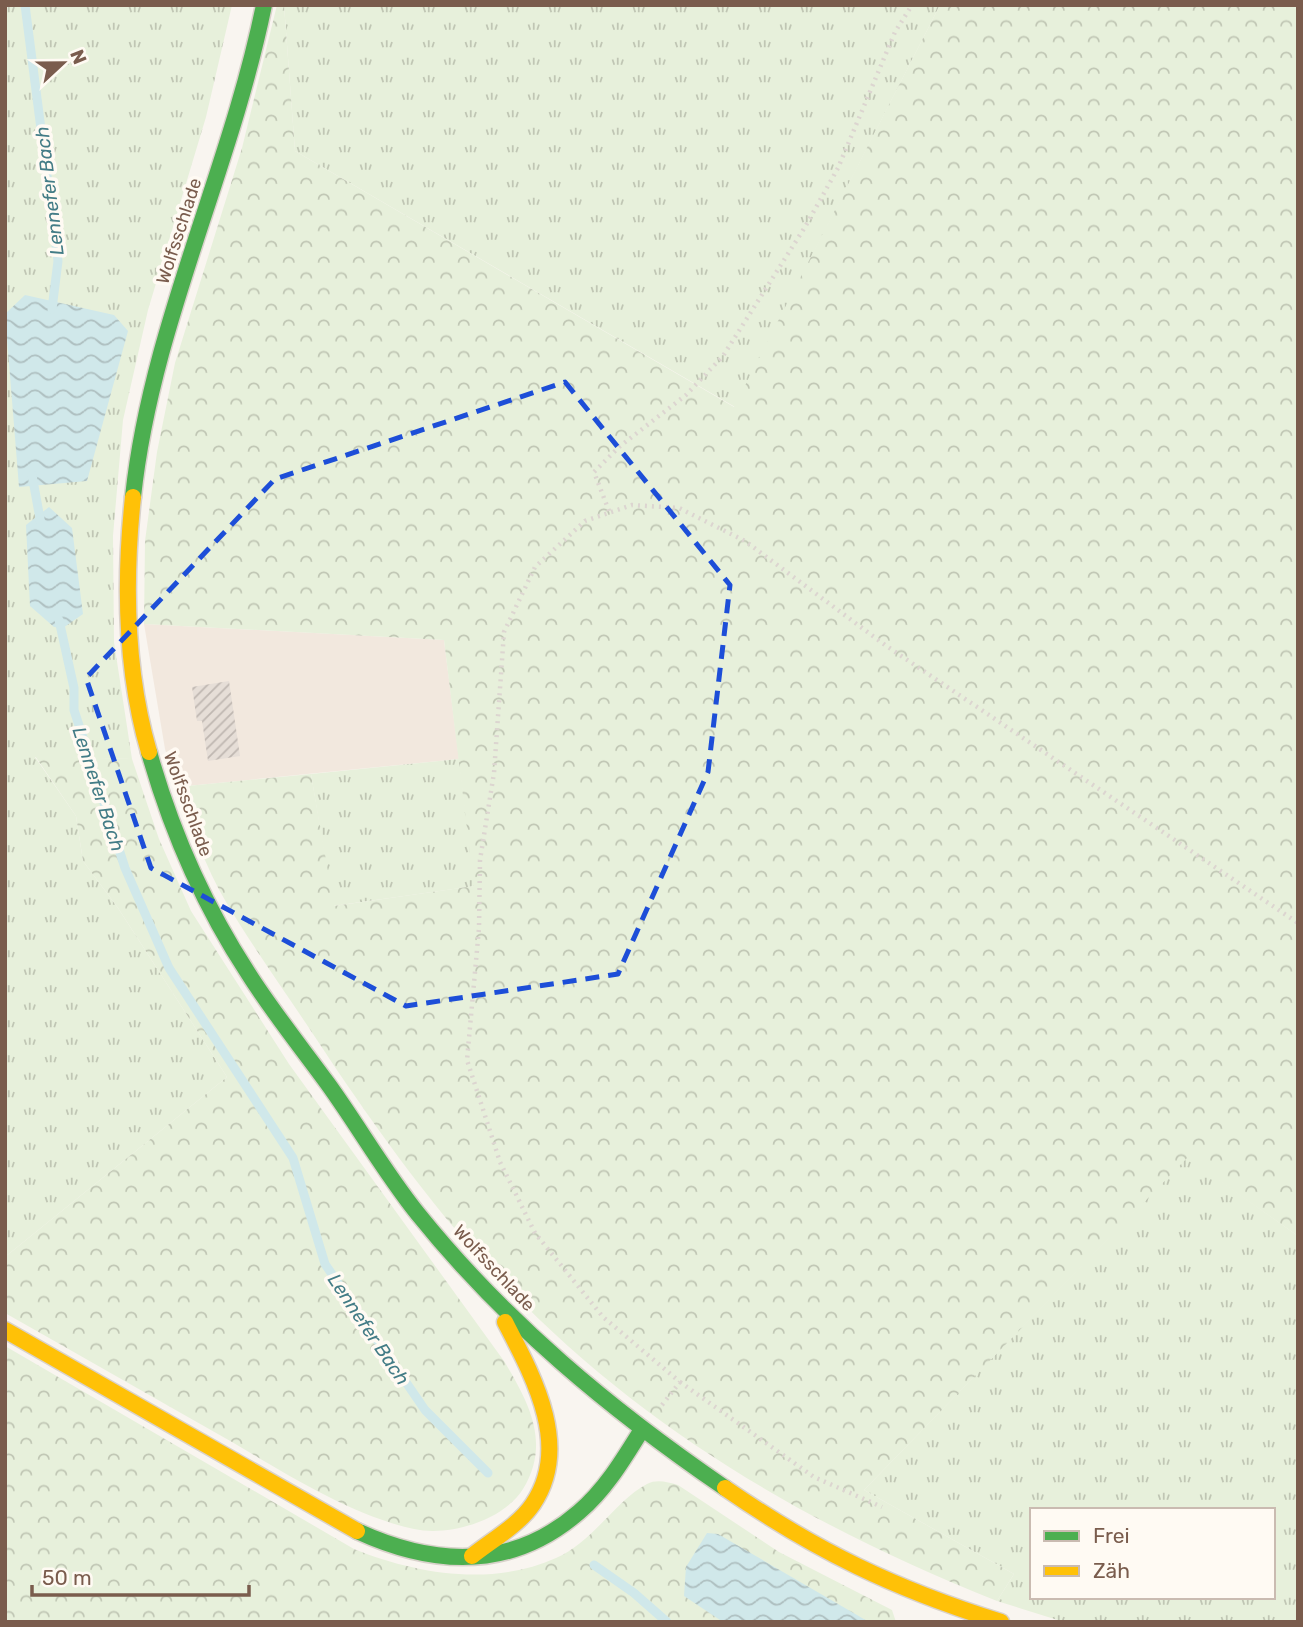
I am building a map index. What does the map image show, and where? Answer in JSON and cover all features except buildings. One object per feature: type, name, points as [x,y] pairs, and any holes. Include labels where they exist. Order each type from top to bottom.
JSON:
[{"type":"main road","name":"Wolfsschlade","points":[[264,5],[242,97],[154,376],[140,449],[129,544],[127,599],[131,656],[149,761],[178,842],[209,906],[247,971],[416,1211],[493,1298],[566,1369],[641,1431],[786,1530],[858,1570],[932,1600],[1001,1622]]},
{"type":"main road","points":[[469,1558],[534,1503],[550,1464],[548,1430],[536,1382],[493,1298]]},
{"type":"main road","points":[[5,1330],[346,1527],[400,1550],[469,1558],[514,1549],[559,1530],[587,1505],[621,1464],[641,1431]]},
{"type":"path","points":[[609,512],[594,472],[619,447],[686,395],[723,356],[805,227],[838,168],[895,32],[912,5]]},
{"type":"path","points":[[882,1507],[814,1477],[680,1382],[603,1317],[535,1233],[499,1162],[467,1060],[479,928],[480,860],[494,773],[504,632],[535,567],[585,521],[632,505],[679,508],[745,541],[885,645],[1298,923]]},
{"type":"path","points":[[641,1431],[680,1382]]},
{"type":"highlighted area","points":[[565,382],[730,585],[708,772],[618,974],[406,1006],[151,868],[86,678],[275,479]]},
{"type":"shaded area","points":[[144,624],[444,640],[459,759],[177,787],[165,749]]},
{"type":"green space","points":[[5,5],[232,5],[206,117],[148,310],[123,420],[113,536],[114,642],[132,759],[35,757],[76,816],[83,861],[118,908],[227,1077],[5,1257]]},
{"type":"green space","points":[[277,5],[284,5],[295,151],[734,407],[940,5],[1298,5],[1298,1236],[1187,1158],[864,1490],[1014,1574],[997,1601],[863,1542],[736,1471],[675,1431],[561,1340],[481,1259],[406,1167],[359,1103],[259,954],[212,875],[177,787],[311,774],[334,906],[474,886],[444,640],[144,624],[145,541],[157,452],[175,363],[242,148]]},
{"type":"green space","points":[[284,5],[940,5],[735,407],[295,151]]},
{"type":"green space","points":[[35,756],[132,759],[159,839],[191,911],[289,1064],[504,1361],[521,1392],[533,1424],[535,1456],[523,1489],[503,1509],[474,1524],[428,1531],[391,1523],[367,1514],[297,1480],[5,1313],[5,1257],[227,1077],[118,908],[83,861],[76,816]]},
{"type":"green space","points":[[459,759],[475,886],[333,906],[311,774]]},
{"type":"green space","points":[[1187,1157],[1298,1236],[1298,1622],[1064,1622],[997,1601],[1014,1574],[864,1490]]},
{"type":"green space","points":[[5,1346],[354,1549],[378,1558],[454,1574],[506,1572],[531,1567],[569,1551],[636,1491],[651,1482],[662,1482],[678,1485],[779,1552],[892,1610],[896,1622],[5,1622]]},
{"type":"water","points":[[25,295],[114,315],[128,331],[87,481],[19,487],[5,314]]},
{"type":"water","points":[[49,507],[72,528],[83,614],[63,628],[54,627],[30,606],[26,525]]},
{"type":"water","points":[[707,1533],[718,1534],[869,1622],[723,1622],[684,1596],[686,1567]]},
{"type":"waterway","name":"Lennefer Bach","points":[[25,5],[58,261],[52,309]]},
{"type":"waterway","name":"Lennefer Bach","points":[[32,475],[41,524]]},
{"type":"waterway","name":"Lennefer Bach","points":[[59,620],[74,688],[74,710],[125,868],[169,968],[293,1158],[325,1264],[425,1410],[488,1473]]},
{"type":"waterway","name":"Lennefer Bach","points":[[594,1565],[634,1593],[667,1622]]},
{"type":"traffic: fast","points":[[133,497],[142,434],[156,372],[232,128],[264,5]]},
{"type":"traffic: fast","points":[[149,752],[178,838],[232,947],[267,1001],[418,1214],[451,1254],[523,1328],[561,1362],[641,1427],[725,1488]]},
{"type":"traffic: fast","points":[[357,1531],[386,1543],[443,1556],[471,1557],[526,1545],[553,1531],[579,1512],[613,1474],[641,1431]]},
{"type":"traffic: slow","points":[[133,497],[128,561],[131,658],[149,752]]},
{"type":"traffic: slow","points":[[472,1556],[527,1512],[544,1482],[549,1459],[549,1435],[544,1412],[527,1365],[505,1322]]},
{"type":"traffic: slow","points":[[5,1330],[357,1531]]},
{"type":"traffic: slow","points":[[725,1488],[792,1531],[857,1566],[926,1596],[1001,1622]]}]
